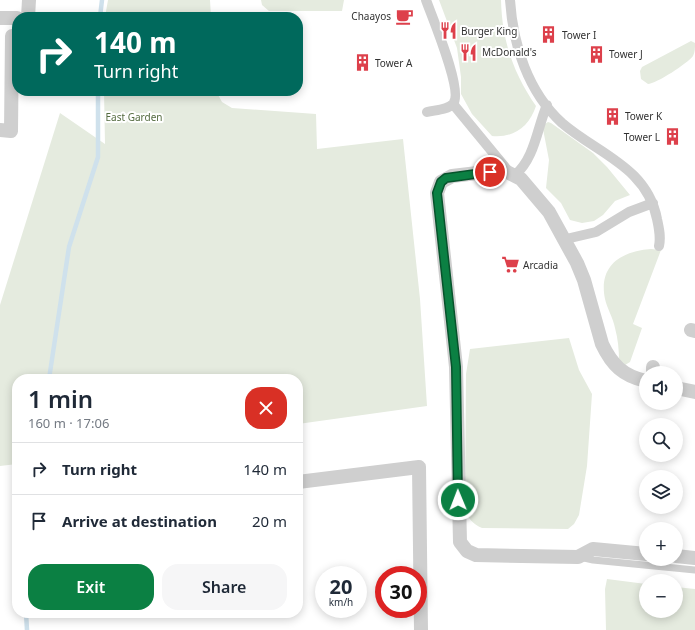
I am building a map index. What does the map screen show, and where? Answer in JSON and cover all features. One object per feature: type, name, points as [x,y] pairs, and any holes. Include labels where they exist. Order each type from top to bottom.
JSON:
[{"type":"street","points":[[28,12],[29,0]]},
{"type":"street","points":[[426,0],[452,71],[457,95],[449,108],[427,112]]},
{"type":"street","points":[[510,0],[511,22],[520,56],[530,80],[547,105],[562,122],[628,168],[643,186],[653,204],[660,230],[659,246]]},
{"type":"street","points":[[0,18],[12,18]]},
{"type":"street","points":[[0,130],[11,131],[12,36]]},
{"type":"street","points":[[452,104],[512,174],[535,195],[566,239],[584,280],[599,334],[606,353],[621,371],[631,378],[639,380]]},
{"type":"street","points":[[512,174],[527,162],[547,105]]},
{"type":"street","points":[[512,174],[503,170],[452,176],[441,182],[437,193],[456,367],[459,536],[463,548],[476,555],[578,557],[593,549],[639,553]]},
{"type":"street","points":[[566,239],[596,232],[610,225],[629,212],[653,204]]},
{"type":"street","points":[[683,389],[695,392]]},
{"type":"street","points":[[303,481],[419,467],[421,630]]},
{"type":"street","points":[[683,557],[695,558]]},
{"type":"lane","points":[[578,557],[594,560],[695,570]]},
{"type":"green space","points":[[108,0],[210,0],[211,12],[106,12]]},
{"type":"green space","points":[[261,0],[344,0],[342,11],[269,11],[262,5]]},
{"type":"green space","points":[[439,0],[501,0],[506,42],[510,56],[521,81],[536,106],[529,120],[520,130],[507,135],[492,136],[472,114],[461,94],[461,77],[457,48]]},
{"type":"green space","points":[[691,41],[695,43],[693,56],[672,73],[648,84],[641,79],[640,71],[642,67]]},
{"type":"green space","name":"East Garden","points":[[104,96],[219,96],[222,102],[232,108],[316,114],[317,149],[403,139],[420,299],[427,406],[303,423],[303,374],[12,374],[12,465],[0,466],[0,305],[60,113],[105,144]]},
{"type":"green space","points":[[548,122],[593,153],[607,167],[630,195],[615,201],[603,215],[594,221],[582,223],[570,220],[561,203],[546,188],[549,160],[543,129],[545,124]]},
{"type":"green space","points":[[640,250],[661,250],[633,324],[642,328],[630,362],[625,365],[619,361],[616,332],[605,299],[605,277],[614,262],[622,257]]},
{"type":"green space","points":[[569,338],[579,370],[592,394],[587,466],[579,515],[574,524],[568,529],[482,528],[471,521],[465,509],[466,374],[470,349]]},
{"type":"green space","points":[[607,579],[639,583],[639,618],[683,618],[683,588],[695,589],[695,630],[606,630],[605,589]]},
{"type":"waterway","points":[[101,12],[102,0]]},
{"type":"waterway","points":[[50,374],[69,247],[98,157],[98,96]]},
{"type":"waterway","points":[[26,618],[27,630]]},
{"type":"place","name":"Chaayos","points":[[404,16]]},
{"type":"place","name":"Burger King","points":[[448,31]]},
{"type":"place","name":"Tower I","points":[[549,35]]},
{"type":"place","name":"McDonald's","points":[[469,52]]},
{"type":"place","name":"Tower J","points":[[596,54]]},
{"type":"place","name":"Tower A","points":[[362,63]]},
{"type":"place","name":"Tower K","points":[[612,116]]},
{"type":"place","name":"Tower L","points":[[673,137]]},
{"type":"place","name":"Arcadia","points":[[510,265]]},
{"type":"route","points":[[458,500],[456,367],[437,193],[438,187],[446,178],[490,172]]}]
